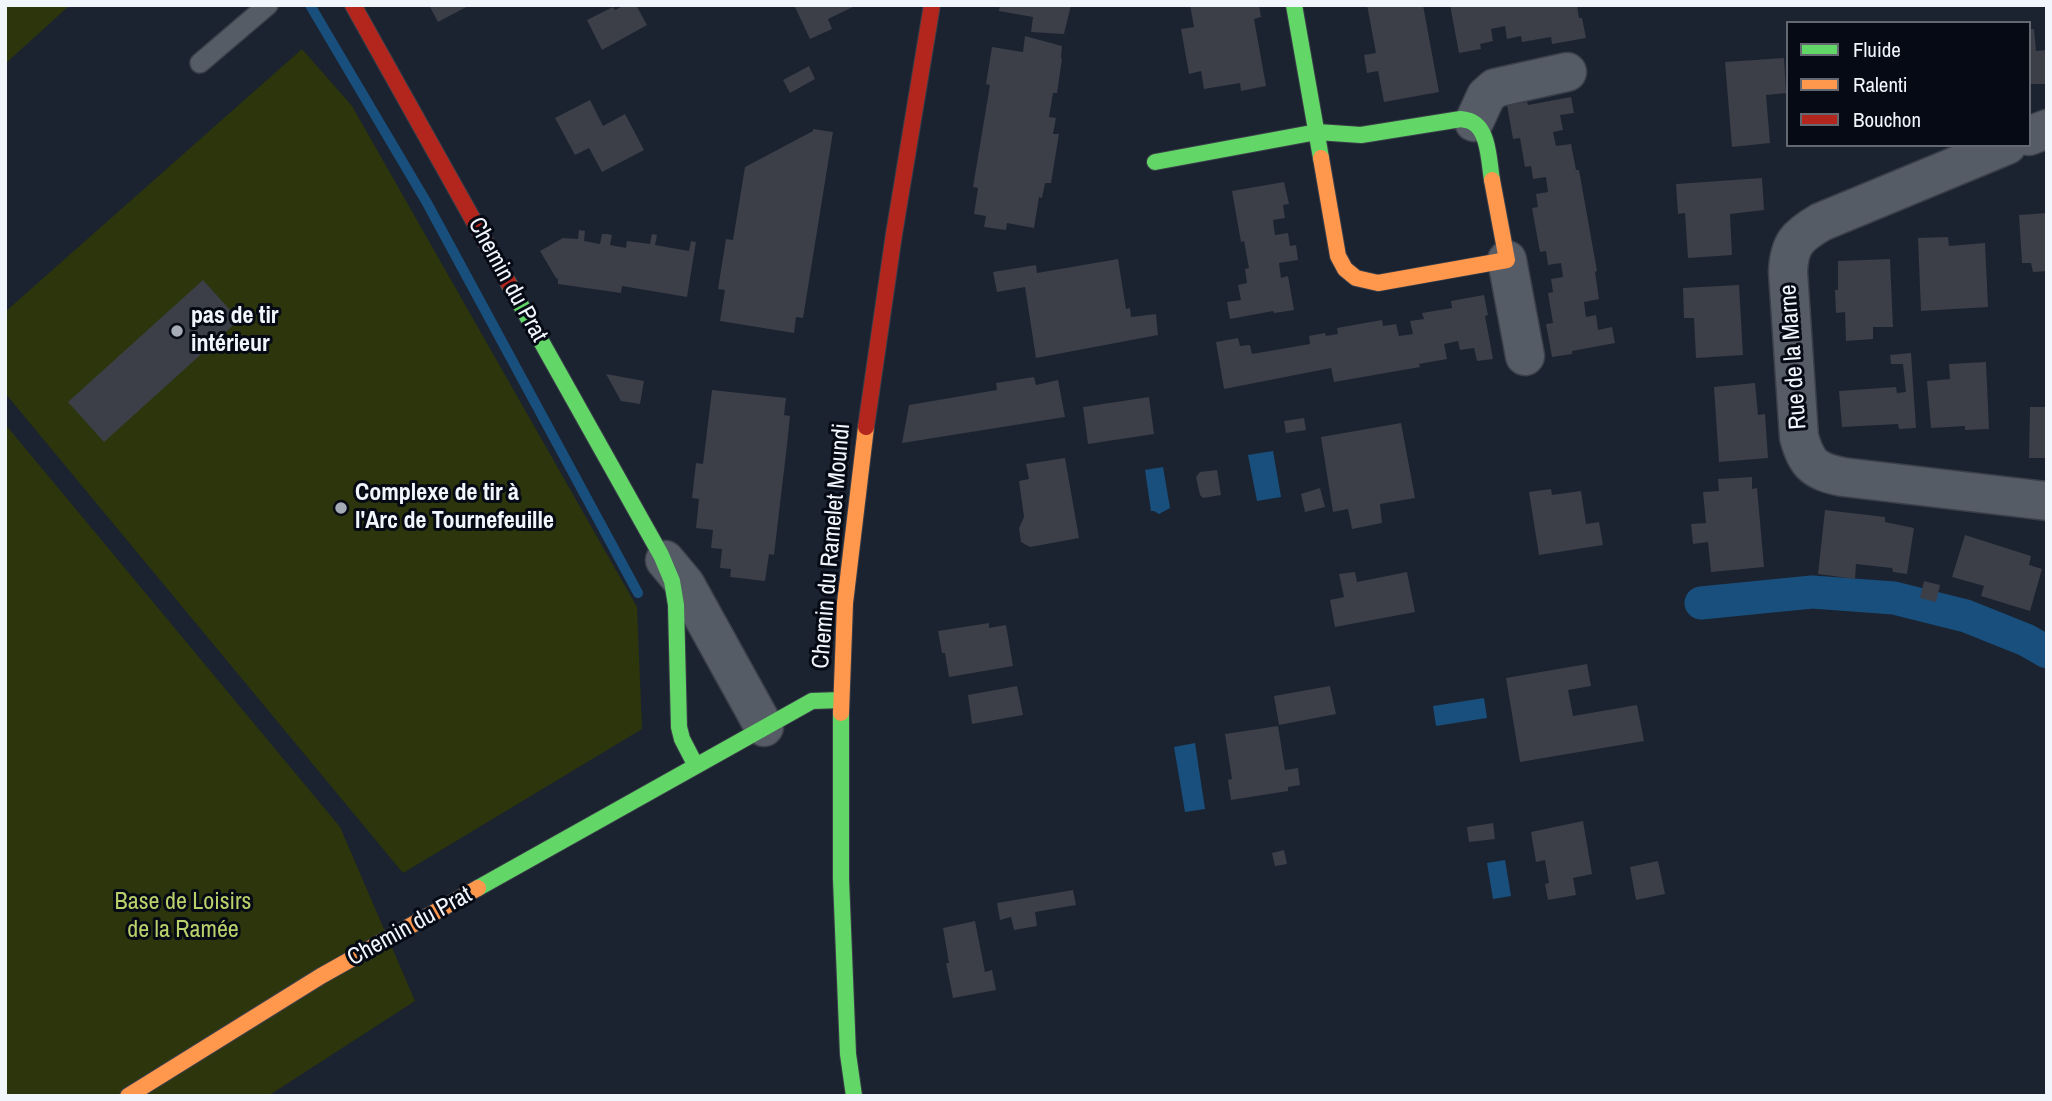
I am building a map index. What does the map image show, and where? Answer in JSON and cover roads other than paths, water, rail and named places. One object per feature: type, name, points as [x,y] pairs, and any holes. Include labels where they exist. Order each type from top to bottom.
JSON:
[{"type":"street","name":"Chemin du Prat","points":[[353,5],[662,555],[685,584],[764,727]]},
{"type":"street","name":"Chemin du Ramelet Moundi","points":[[854,1096],[848,1054],[841,880],[841,700],[845,603],[864,440],[894,234],[933,5]]},
{"type":"street","points":[[1294,5],[1338,256],[1350,275],[1363,281],[1387,282],[1507,260]]},
{"type":"street","points":[[1474,122],[1486,96],[1494,88],[1567,72]]},
{"type":"street","points":[[1155,162],[1317,132],[1361,135],[1441,121],[1461,119],[1474,122],[1485,139],[1525,356]]},
{"type":"street","name":"Rue de la Marne","points":[[2002,147],[1822,222],[1795,241],[1789,257],[1788,272],[1799,437],[1804,456],[1813,467],[1828,474],[2047,501]]},
{"type":"street","name":"Chemin du Prat","points":[[662,555],[676,606],[679,727],[696,766]]},
{"type":"street","name":"Chemin du Prat","points":[[128,1096],[321,976],[764,727],[812,701],[841,700]]},
{"type":"lane","points":[[200,63],[268,5]]},
{"type":"water","points":[[1273,451],[1281,497],[1257,501],[1248,455]]},
{"type":"water","points":[[1163,467],[1170,508],[1159,514],[1151,511],[1145,470]]},
{"type":"water","points":[[1484,698],[1487,718],[1436,726],[1433,706]]},
{"type":"water","points":[[1195,743],[1205,809],[1185,812],[1174,747]]},
{"type":"water","points":[[1505,860],[1511,896],[1493,899],[1487,863]]},
{"type":"waterway","points":[[310,5],[427,203],[638,593]]},
{"type":"waterway","points":[[1701,603],[1812,592],[1894,598],[1966,616],[2026,640],[2047,652]]},
{"type":"place","name":"pas de tir intérieur","points":[[177,331]]},
{"type":"place","name":"Complexe de tir à l'Arc de Tournefeuille","points":[[341,508]]},
{"type":"park label","name":"Base de Loisirs de la Ramée","points":[[183,917]]}]
